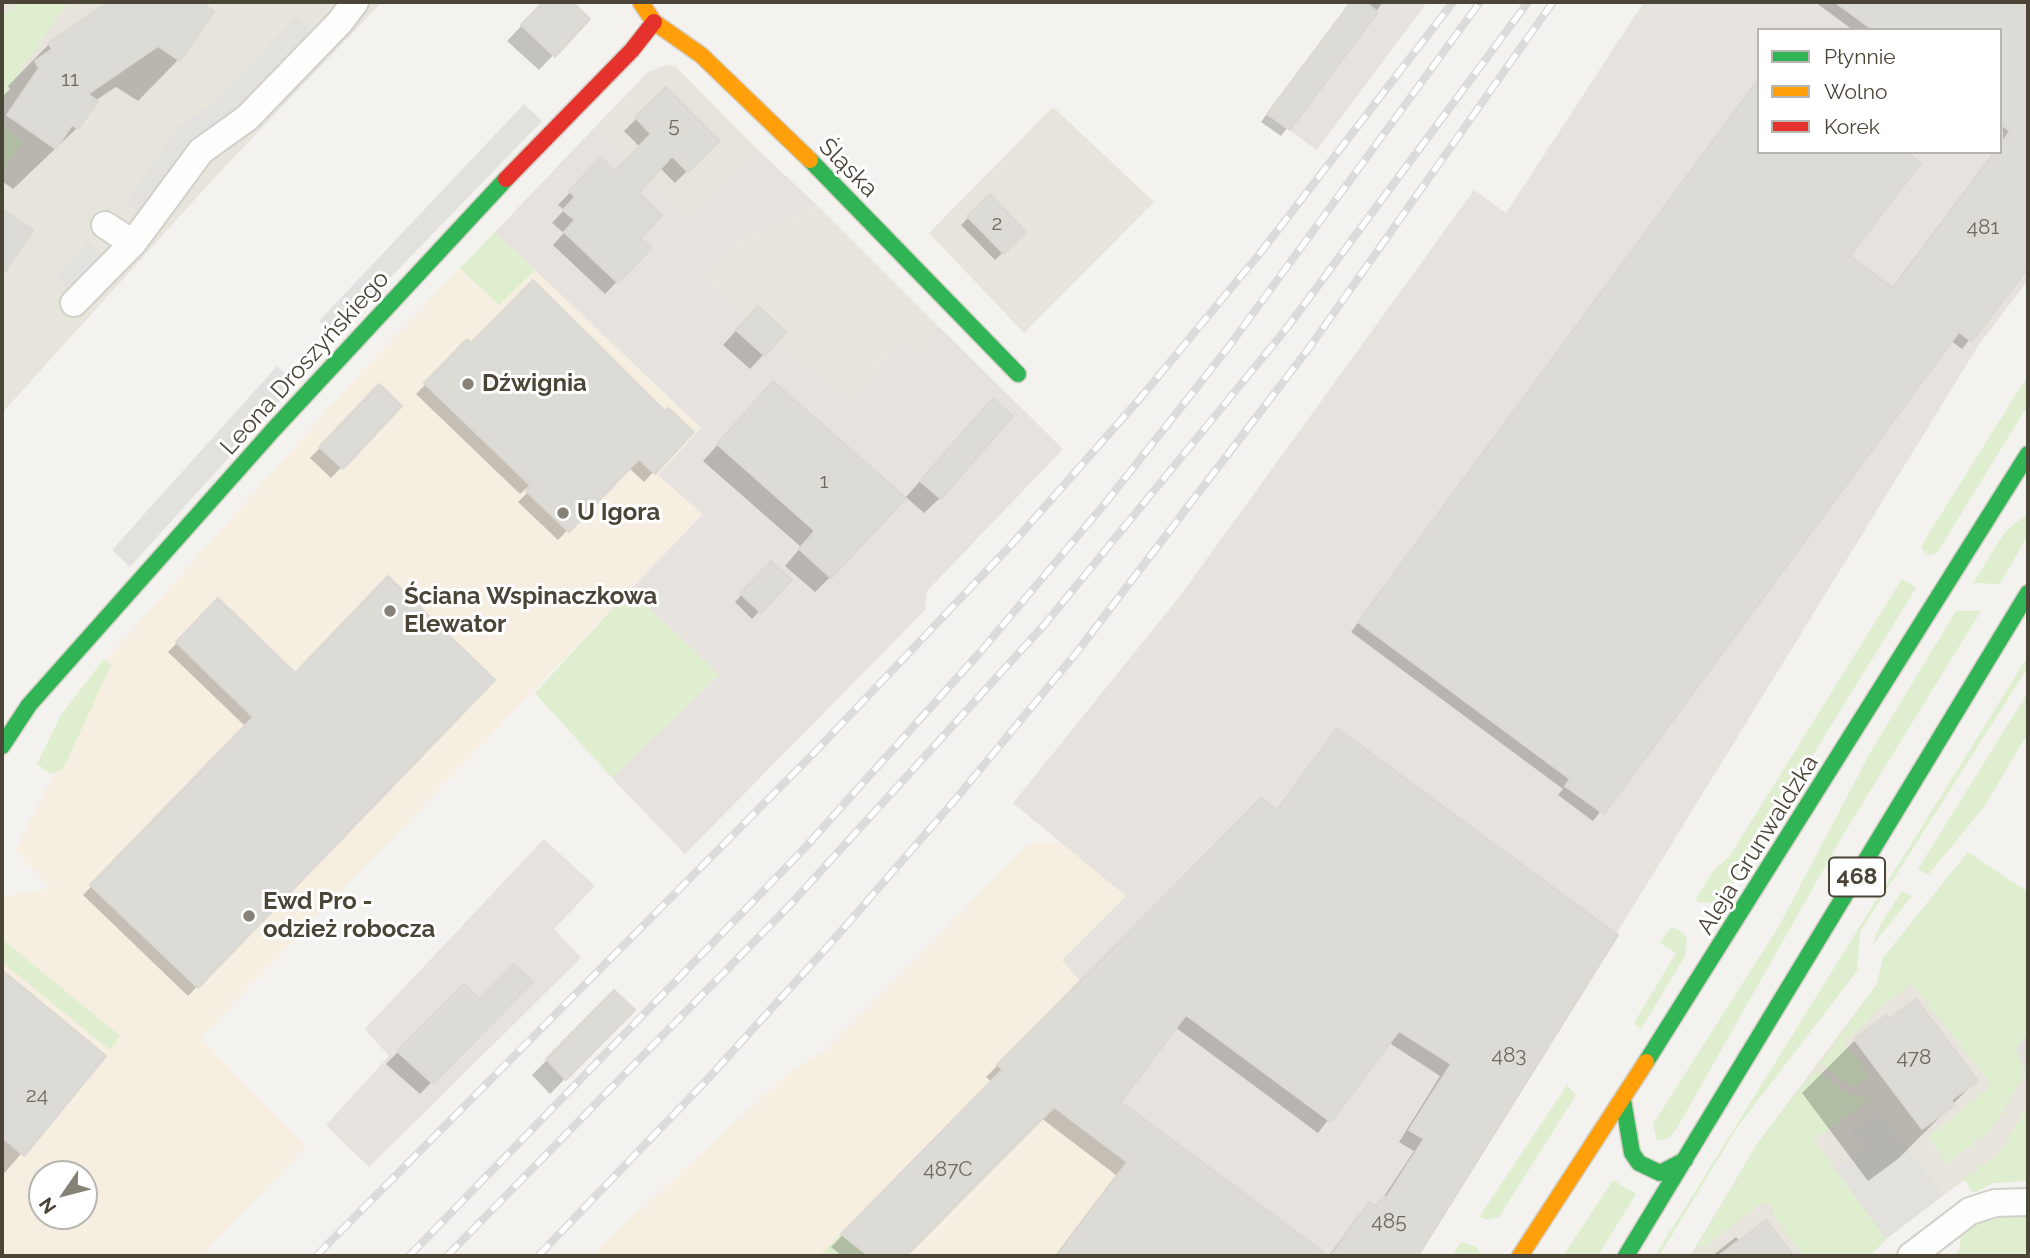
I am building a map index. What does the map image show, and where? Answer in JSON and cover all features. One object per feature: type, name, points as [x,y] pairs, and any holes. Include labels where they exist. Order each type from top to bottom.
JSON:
[{"type":"main road","name":"Śląska","points":[[640,2],[653,22],[701,55],[1018,373]]},
{"type":"main road","name":"Leona Droszyńskiego","points":[[2,746],[29,705],[283,420],[495,191],[632,50],[653,22]]},
{"type":"main road","name":"Aleja Grunwaldzka","points":[[1520,1256],[1623,1100],[2028,454]]},
{"type":"main road","name":"468","points":[[1626,1256],[2028,593]]},
{"type":"main road","points":[[1623,1100],[1632,1153],[1639,1164],[1660,1173],[1685,1160]]},
{"type":"street","points":[[74,303],[133,243],[201,151],[247,118],[340,22],[355,2]]},
{"type":"street","points":[[105,225],[133,243]]},
{"type":"street","points":[[1911,1256],[1970,1211],[1995,1203],[2028,1202]]},
{"type":"shaded area","points":[[2,2],[382,2],[217,175],[2,413]]},
{"type":"shaded area","points":[[1351,2],[1427,2],[1317,150],[1267,114]]},
{"type":"shaded area","points":[[1644,2],[2028,2],[2028,280],[1978,346],[1418,1256],[1252,1256],[997,1065],[1080,981],[1062,960],[1126,896],[1013,803],[1180,596],[1474,190],[1506,213]]},
{"type":"shaded area","points":[[296,16],[314,32],[144,215],[126,202],[179,127],[220,97]]},
{"type":"shaded area","points":[[666,65],[676,67],[757,149],[689,216],[596,126],[648,72]]},
{"type":"shaded area","points":[[524,104],[542,121],[334,336],[319,321]]},
{"type":"shaded area","points":[[1053,107],[1154,202],[1024,333],[929,233]]},
{"type":"shaded area","points":[[596,126],[689,216],[757,149],[818,206],[737,241],[704,278],[747,317],[847,396],[856,396],[904,336],[919,349],[938,326],[1063,449],[927,591],[925,610],[685,854],[612,778],[719,675],[630,590],[703,514],[658,475],[701,428],[495,232]]},
{"type":"shaded area","points":[[818,206],[938,326],[919,349],[903,337],[856,396],[847,397],[747,317],[703,277],[737,241]]},
{"type":"shaded area","points":[[495,232],[701,429],[703,514],[200,1038],[306,1146],[201,1256],[2,1256],[2,897],[50,888],[15,850],[56,769],[101,665],[363,370]]},
{"type":"shaded area","points":[[88,242],[105,257],[72,292],[56,277]]},
{"type":"shaded area","points":[[277,366],[296,383],[130,567],[112,550]]},
{"type":"shaded area","points":[[544,839],[595,886],[554,929],[581,958],[369,1167],[326,1125],[389,1056],[365,1029]]},
{"type":"shaded area","points":[[1029,844],[1065,844],[1126,896],[1080,981],[997,1065],[1252,1256],[590,1256],[793,1069],[824,1052]]},
{"type":"shaded area","points":[[1968,852],[2028,892],[2028,1105],[1999,1154],[1886,1239],[1870,1256],[1690,1256],[1759,1141],[1877,984],[1883,958]]},
{"type":"shaded area","points":[[2028,1030],[2028,1075],[2016,1050]]},
{"type":"shaded area","points":[[1879,1111],[1943,1195],[1886,1239],[1835,1169],[1863,1147],[1851,1131]]},
{"type":"green space","points":[[22,2],[68,2],[2,97],[2,15]]},
{"type":"green space","points":[[2,125],[23,141],[3,169],[2,168]]},
{"type":"green space","points":[[495,232],[535,270],[499,305],[460,268]]},
{"type":"green space","points":[[2028,375],[2028,405],[1937,553],[1928,555],[1921,548],[1923,543]]},
{"type":"green space","points":[[2028,513],[2028,535],[2000,584],[1973,583],[2005,532]]},
{"type":"green space","points":[[1902,579],[1916,588],[1725,897],[1714,903],[1697,902],[1696,898],[1714,870],[1729,857]]},
{"type":"green space","points":[[630,590],[719,675],[612,778],[535,693]]},
{"type":"green space","points":[[1956,611],[1981,611],[1843,835],[1677,1128],[1668,1139],[1657,1140],[1653,1124],[1779,926],[1870,753]]},
{"type":"green space","points":[[2028,656],[2028,667],[1860,932],[1857,971],[1739,1125],[1659,1256],[1655,1256]]},
{"type":"green space","points":[[104,659],[111,665],[63,769],[51,774],[37,764],[61,715]]},
{"type":"green space","points":[[2028,692],[2028,733],[1984,807],[1928,875],[1918,869]]},
{"type":"green space","points":[[1968,852],[2028,892],[2028,1030],[2016,1050],[2025,1073],[1992,1129],[1947,1163],[1928,1137],[1992,1086],[1912,983],[1872,1014],[1866,1024],[1844,1041],[1869,1076],[1852,1088],[1820,1063],[1877,984],[1883,958]]},
{"type":"green space","points":[[1902,891],[1912,896],[1872,946],[1879,927]]},
{"type":"green space","points":[[1671,927],[1687,938],[1685,956],[1641,1029],[1634,1023],[1676,953],[1660,943]]},
{"type":"green space","points":[[2,939],[120,1036],[110,1050],[2,962]]},
{"type":"green space","points":[[1815,1070],[1850,1094],[1869,1100],[1814,1140],[1886,1239],[1870,1256],[1804,1256],[1773,1215],[1773,1206],[1763,1202],[1705,1246],[1697,1246],[1759,1141]]},
{"type":"green space","points":[[1567,1085],[1576,1095],[1499,1217],[1488,1220],[1479,1217]]},
{"type":"green space","points":[[2028,1105],[2028,1181],[1994,1183],[1973,1193],[1964,1179],[1999,1154]]},
{"type":"green space","points":[[1613,1180],[1636,1194],[1598,1256],[1563,1256]]},
{"type":"green space","points":[[2028,1210],[2026,1256],[1952,1256],[1959,1251],[1962,1225],[1982,1215]]},
{"type":"green space","points":[[841,1234],[846,1239],[869,1256],[819,1256]]},
{"type":"green space","points":[[1461,1242],[1477,1247],[1481,1256],[1452,1256]]},
{"type":"building","points":[[108,2],[200,2],[214,11],[180,61],[158,46],[88,94],[98,101],[78,129],[72,125],[56,149],[7,115],[39,68],[35,61],[52,49],[48,43]]},
{"type":"building","points":[[543,2],[573,2],[590,19],[555,57],[521,25]]},
{"type":"building","points":[[1351,2],[1365,2],[1378,12],[1290,130],[1267,114]]},
{"type":"building","points":[[1835,2],[2028,2],[2028,268],[1972,342],[1959,332],[1604,814],[1565,786],[1570,779],[1358,622],[1757,81],[1757,154],[1910,154],[1921,163],[1850,256],[1893,288],[1994,154],[2002,154],[2002,142],[2010,131],[2002,125],[2002,28],[1870,28]]},
{"type":"building","points":[[666,87],[720,141],[688,172],[672,156],[639,193],[662,215],[641,238],[652,248],[618,283],[564,232],[575,220],[563,210],[575,197],[569,191],[601,157],[615,171],[651,134],[635,117]]},
{"type":"building","points":[[990,194],[1026,232],[1004,254],[967,216]]},
{"type":"building","points":[[2,209],[33,230],[2,276]]},
{"type":"building","points":[[533,280],[665,411],[668,408],[694,432],[655,474],[639,459],[569,532],[526,491],[531,486],[424,383],[467,339],[471,343]]},
{"type":"building","points":[[758,306],[786,332],[765,356],[736,330]]},
{"type":"building","points":[[773,381],[906,498],[831,578],[799,549],[815,531],[717,444]]},
{"type":"building","points":[[379,384],[402,406],[343,469],[319,447]]},
{"type":"building","points":[[993,398],[1013,416],[941,499],[920,481]]},
{"type":"building","points":[[771,561],[792,580],[761,613],[740,593]]},
{"type":"building","points":[[388,576],[495,680],[198,988],[90,885],[253,717],[176,642],[218,598],[295,673]]},
{"type":"building","points":[[1337,728],[1618,935],[1418,1256],[1331,1256],[1369,1202],[1376,1206],[1383,1196],[1386,1198],[1424,1139],[1409,1130],[1451,1064],[1399,1031],[1331,1122],[1186,1015],[1121,1102],[1329,1256],[1057,1256],[1127,1162],[1054,1107],[906,1256],[869,1256],[841,1234],[1003,1069],[997,1065],[1261,798],[1277,810]]},
{"type":"building","points":[[514,964],[533,982],[433,1084],[397,1051],[464,984],[479,999]]},
{"type":"building","points":[[2,970],[106,1056],[24,1156],[2,1137]]},
{"type":"building","points":[[614,990],[635,1010],[566,1080],[546,1059]]},
{"type":"building","points":[[1916,999],[1978,1081],[1951,1100],[1955,1105],[1922,1129],[1854,1039],[1886,1015],[1889,1019]]},
{"type":"building","points":[[1766,1220],[1794,1256],[1718,1256]]},
{"type":"railway","points":[[316,1256],[813,754],[1012,544],[1137,402],[1261,252],[1453,2]]},
{"type":"railway","points":[[409,1256],[801,852],[982,650],[1107,501],[1227,349],[1480,2]]},
{"type":"railway","points":[[447,1256],[790,905],[1045,624],[1286,329],[1528,2]]},
{"type":"railway","points":[[538,1256],[704,1083],[830,944],[954,801],[1077,652],[1309,348],[1553,2]]},
{"type":"traffic: fast","points":[[810,160],[1018,374]]},
{"type":"traffic: fast","points":[[2,746],[29,705],[274,429],[506,179]]},
{"type":"traffic: fast","points":[[1646,1062],[2028,454]]},
{"type":"traffic: fast","points":[[1626,1256],[2028,593]]},
{"type":"traffic: fast","points":[[1623,1100],[1632,1153],[1639,1163],[1660,1173],[1685,1160]]},
{"type":"traffic: slow","points":[[641,3],[654,22],[701,55],[810,160]]},
{"type":"traffic: slow","points":[[1520,1256],[1646,1062]]},
{"type":"traffic: jam","points":[[506,179],[632,50],[654,22]]},
{"type":"place","name":"Dźwignia","points":[[468,384]]},
{"type":"place","name":"U Igora","points":[[563,513]]},
{"type":"place","name":"Ściana Wspinaczkowa Elewator","points":[[390,611]]},
{"type":"place","name":"Ewd Pro - odzież robocza","points":[[249,916]]}]
